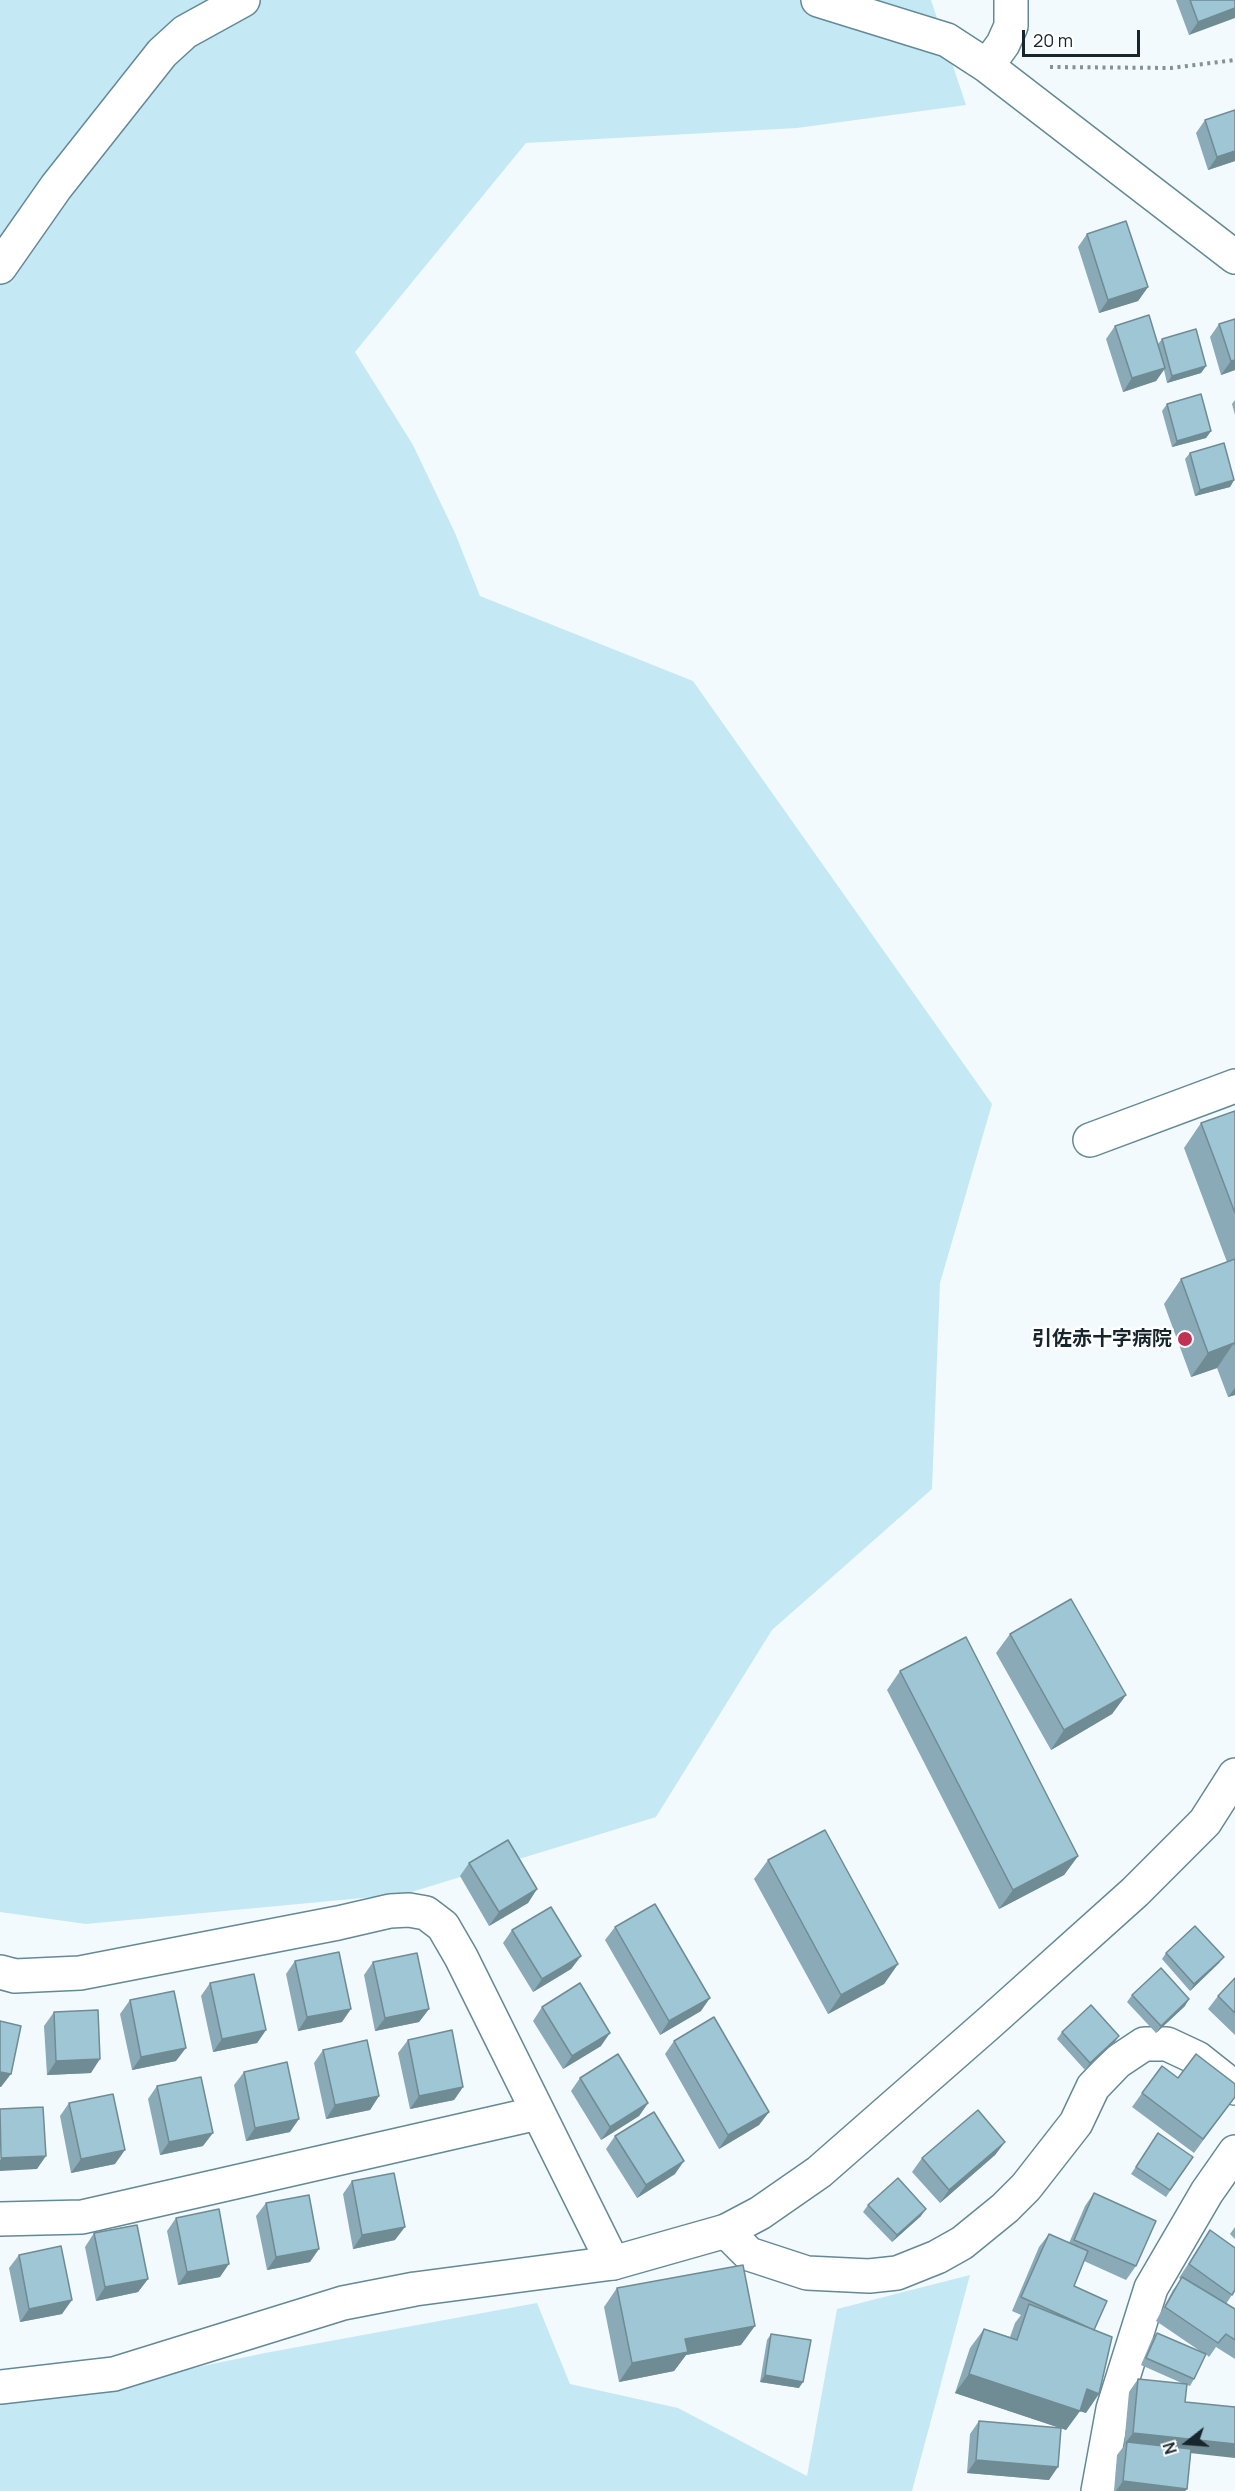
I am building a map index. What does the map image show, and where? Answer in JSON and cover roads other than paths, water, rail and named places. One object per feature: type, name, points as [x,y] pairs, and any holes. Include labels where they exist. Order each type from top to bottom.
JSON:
[{"type":"street","points":[[0,267],[56,187],[162,53],[185,32],[243,0]]},
{"type":"street","points":[[818,0],[946,40],[987,66],[1235,258]]},
{"type":"street","points":[[987,66],[1004,44],[1011,26],[1011,0]]},
{"type":"street","points":[[1090,1140],[1235,1086]]},
{"type":"street","points":[[0,2387],[114,2374],[344,2302],[415,2289],[613,2263],[726,2231],[760,2213],[819,2172],[1135,1892],[1206,1822],[1235,1775]]},
{"type":"street","points":[[0,1972],[15,1976],[80,1973],[390,1911],[409,1910],[426,1913],[443,1926],[461,1957],[613,2263]]},
{"type":"street","points":[[726,2231],[749,2254],[807,2273],[869,2276],[897,2273],[937,2257],[962,2243],[1005,2208],[1026,2187],[1076,2123],[1093,2087],[1117,2062],[1144,2044],[1167,2043],[1197,2058],[1235,2088]]},
{"type":"street","points":[[0,2219],[82,2217],[538,2113]]},
{"type":"street","points":[[1098,2491],[1113,2409],[1151,2288],[1207,2192],[1235,2152]]},
{"type":"place","name":"引佐赤十字病院","points":[[1185,1339]]}]
